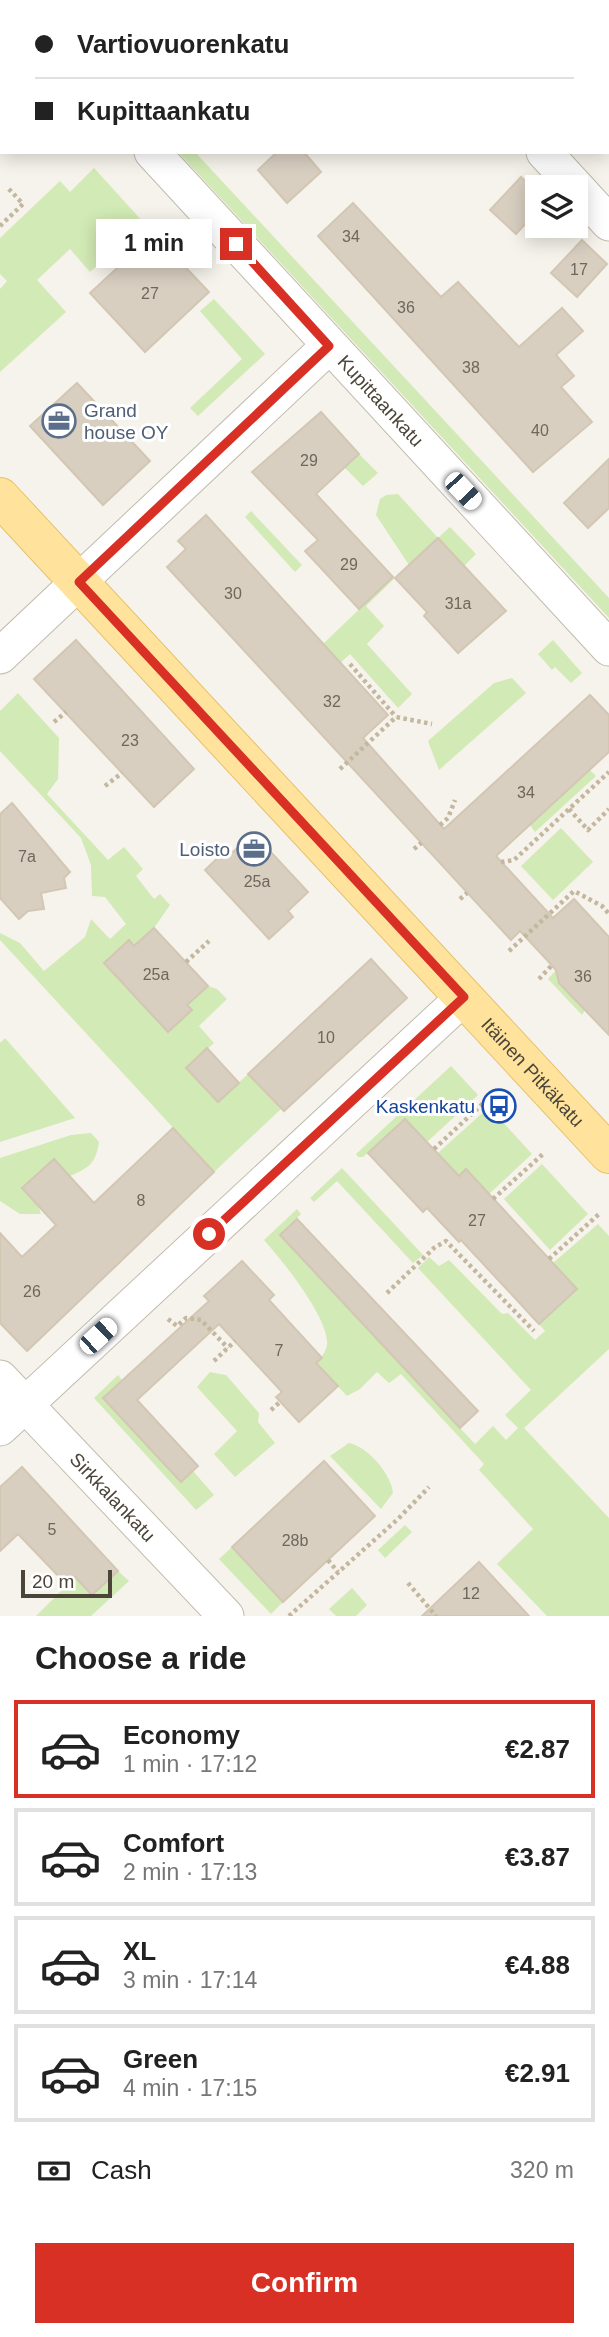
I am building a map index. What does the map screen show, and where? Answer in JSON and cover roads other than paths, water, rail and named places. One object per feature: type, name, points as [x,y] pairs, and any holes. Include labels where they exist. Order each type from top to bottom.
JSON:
[{"type":"main road","name":"Itäinen Pitkäkatu","points":[[0,497],[609,1154]]},
{"type":"street","name":"Kupittaankatu","points":[[154,154],[609,648]]},
{"type":"street","points":[[546,154],[609,223]]},
{"type":"street","points":[[0,656],[329,346]]},
{"type":"street","points":[[12,1416],[464,997]]},
{"type":"street","name":"Sirkkalankatu","points":[[0,1378],[12,1416],[226,1616]]},
{"type":"place","name":"Grand house OY","points":[[59,421]]},
{"type":"place","name":"Loisto","points":[[254,849]]},
{"type":"place","name":"Kaskenkatu","points":[[499,1106]]}]
